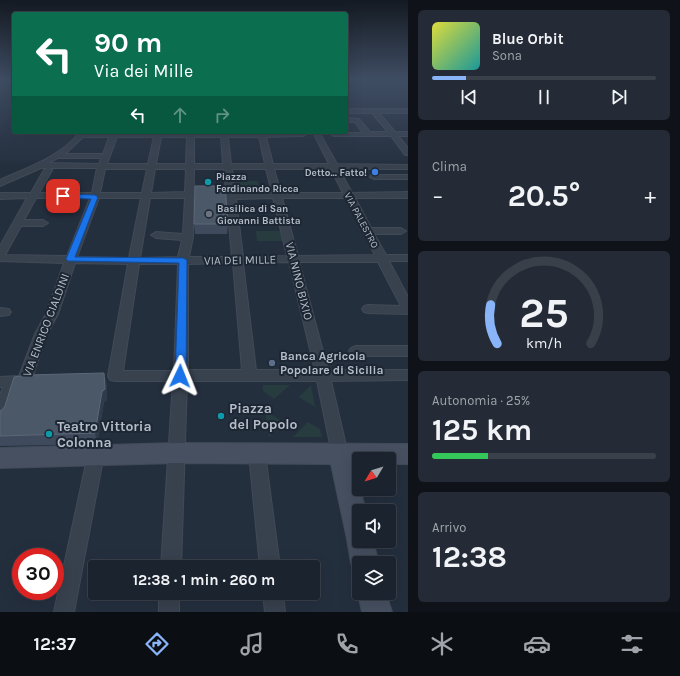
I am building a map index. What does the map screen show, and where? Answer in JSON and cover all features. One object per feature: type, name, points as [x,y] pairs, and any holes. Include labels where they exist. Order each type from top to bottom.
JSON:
[{"type":"main road","points":[[1,459],[96,454],[176,459],[344,457],[408,454]]},
{"type":"main road","points":[[344,457],[353,504]]},
{"type":"main road","points":[[374,600],[377,612]]},
{"type":"street","points":[[348,111],[400,110],[406,113]]},
{"type":"street","points":[[374,111],[408,153]]},
{"type":"street","points":[[348,120],[358,120],[368,135]]},
{"type":"street","points":[[0,183],[55,156],[76,142],[83,134],[261,134],[302,136]]},
{"type":"street","name":"VIA ENRICO CIALDINI","points":[[0,416],[6,382],[24,381],[41,334],[52,314],[70,259],[95,197],[102,166],[115,134]]},
{"type":"street","points":[[157,134],[115,376],[180,372],[408,375]]},
{"type":"street","points":[[171,560],[180,372],[183,260],[188,237],[186,196],[187,165],[191,134]]},
{"type":"street","points":[[225,134],[250,372]]},
{"type":"street","points":[[261,134],[269,166]]},
{"type":"street","name":"VIA PALESTRO","points":[[317,134],[382,258],[404,292],[408,309]]},
{"type":"street","points":[[336,135],[408,134]]},
{"type":"street","points":[[55,156],[107,156]]},
{"type":"street","points":[[38,165],[408,167]]},
{"type":"street","name":"VIA NINO BIXIO","points":[[269,166],[324,373],[344,457]]},
{"type":"street","points":[[0,255],[3,242],[17,223],[48,170]]},
{"type":"street","points":[[374,177],[408,177]]},
{"type":"street","points":[[232,196],[408,195]]},
{"type":"street","points":[[0,196],[186,196]]},
{"type":"street","points":[[17,223],[43,223]]},
{"type":"street","points":[[368,231],[401,231]]},
{"type":"street","points":[[156,235],[188,237]]},
{"type":"street","name":"VIA DEI MILLE","points":[[0,258],[134,260],[408,258]]},
{"type":"street","points":[[368,309],[408,309]]},
{"type":"street","points":[[356,351],[408,351]]},
{"type":"street","points":[[64,612],[96,454]]},
{"type":"street","points":[[257,458],[269,560]]},
{"type":"street","points":[[168,612],[169,600]]},
{"type":"street","points":[[274,600],[275,612]]},
{"type":"green space","points":[[233,181],[258,181],[260,188],[234,188]]},
{"type":"green space","points":[[256,231],[282,231],[285,241],[257,241]]},
{"type":"green space","points":[[263,385],[290,385],[274,399],[263,391]]},
{"type":"green space","points":[[311,385],[315,407],[299,397]]},
{"type":"green space","points":[[265,410],[283,422],[269,437]]},
{"type":"green space","points":[[308,422],[320,429],[322,437],[293,437]]},
{"type":"building","name":"Basilica di San Giovanni Battista","points":[[195,186],[225,186],[228,224],[194,224]]},
{"type":"building","points":[[104,373],[105,389],[102,392],[95,433],[0,436],[0,411],[5,406],[14,377],[27,375]]},
{"type":"place","name":"Detto... Fatto!","points":[[375,172]]},
{"type":"place","name":"Piazza Ferdinando Ricca","points":[[208,182]]},
{"type":"place","name":"Basilica di San Giovanni Battista","points":[[209,214]]},
{"type":"place","name":"Banca Agricola Popolare di Sicilia","points":[[272,363]]},
{"type":"place","name":"Piazza del Popolo","points":[[221,416]]},
{"type":"place","name":"Teatro Vittoria Colonna","points":[[49,434]]},
{"type":"route","points":[[63,196],[95,197],[70,259],[183,260],[180,376]]}]
